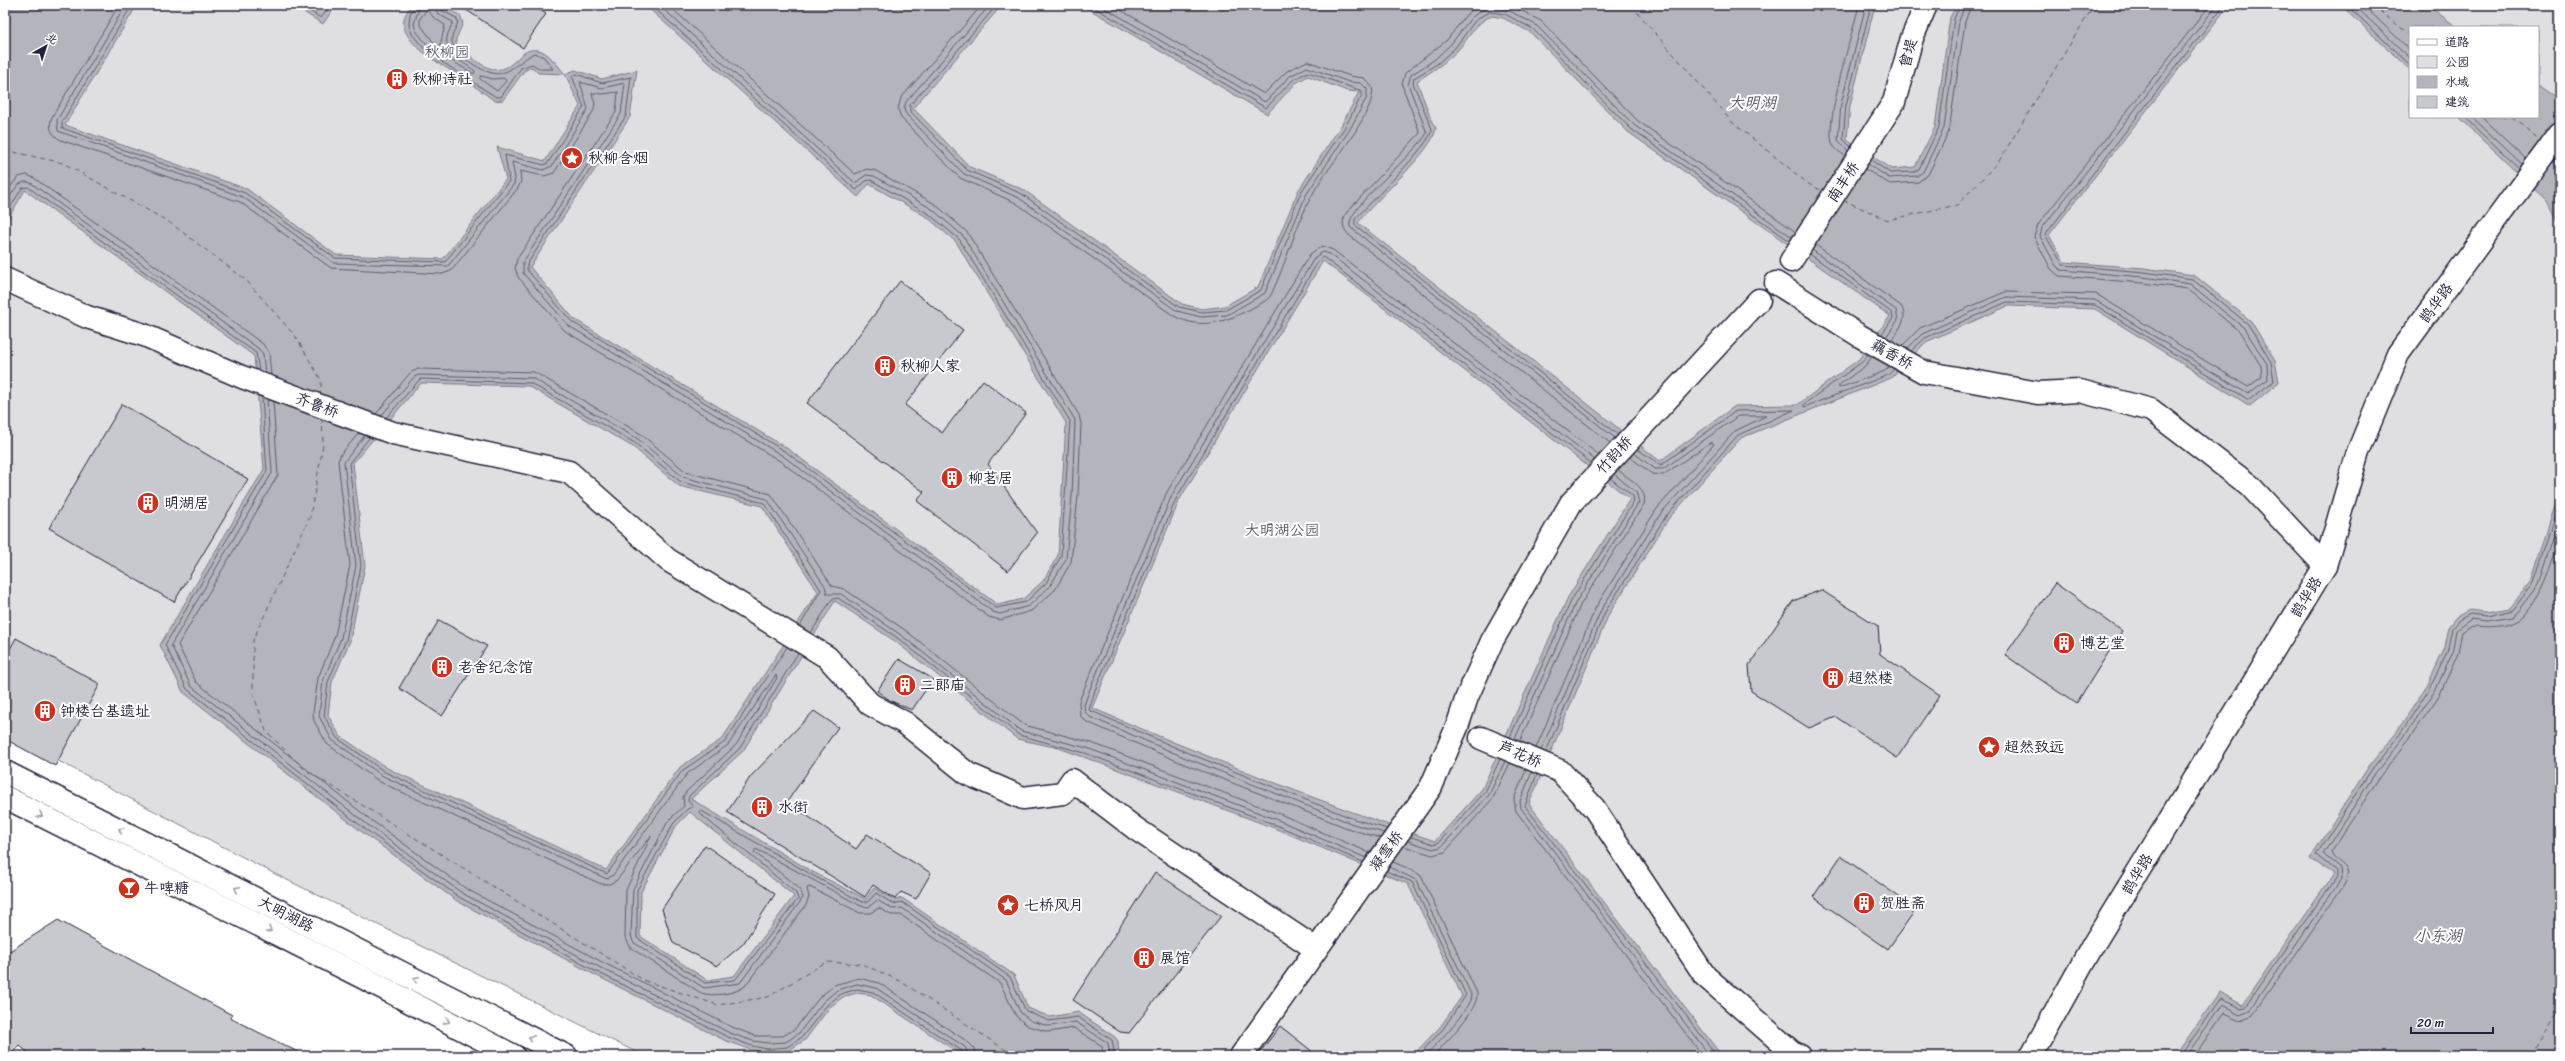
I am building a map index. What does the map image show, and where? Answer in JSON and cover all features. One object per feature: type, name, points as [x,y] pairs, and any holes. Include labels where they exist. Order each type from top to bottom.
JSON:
[{"type":"main road","name":"曾堤","points":[[1894,102],[1912,38],[1926,5]]},
{"type":"main road","name":"南丰桥","points":[[1791,261],[1894,102]]},
{"type":"main road","name":"鹊华路","points":[[2031,1056],[2093,945],[2325,566],[2358,452],[2398,354],[2560,133]]},
{"type":"main road","name":"齐鲁桥","points":[[5,279],[87,317],[144,335],[242,377],[393,433],[569,472],[668,560],[827,657],[870,704],[905,723],[968,774],[1023,798],[1063,793],[1072,780],[1136,829],[1316,949]]},
{"type":"main road","name":"藕香桥","points":[[1776,283],[1860,336],[1924,372],[2038,393],[2080,391],[2151,410],[2249,485],[2325,566]]},
{"type":"main road","name":"竹韵桥","points":[[1412,816],[1431,787],[1492,641],[1571,503],[1640,426],[1759,300]]},
{"type":"main road","name":"芦花桥","points":[[1481,738],[1560,770],[1594,808],[1705,976],[1792,1052],[1800,1056]]},
{"type":"main road","name":"大明湖路","points":[[5,772],[566,1056]]},
{"type":"main road","name":"大明湖路","points":[[5,797],[360,976],[514,1056]]},
{"type":"main road","name":"凝雪桥","points":[[1241,1056],[1412,816]]},
{"type":"green space","name":"大明湖公园","points":[[5,5],[2560,5],[2560,1056],[644,1056],[277,875],[5,733]]},
{"type":"water","name":"大明湖","points":[[5,5],[137,5],[65,125],[247,189],[336,255],[443,259],[506,179],[497,147],[545,161],[580,106],[565,74],[575,70],[602,79],[637,70],[630,117],[530,267],[574,319],[788,449],[998,605],[1023,599],[1043,581],[1058,555],[1066,423],[956,242],[927,217],[869,184],[858,197],[645,5],[1002,5],[913,108],[970,167],[1024,190],[1182,304],[1202,309],[1225,306],[1258,287],[1298,191],[1342,124],[1359,92],[1347,91],[1308,76],[1296,83],[1267,114],[1082,5],[1875,5],[1850,106],[1847,139],[1891,169],[1915,167],[1935,127],[1950,17],[1957,5],[2229,5],[2049,235],[2064,262],[2144,268],[2194,275],[2251,321],[2275,361],[2279,382],[2250,406],[2095,309],[2008,306],[1926,342],[1891,378],[1741,438],[1669,518],[1609,614],[1529,804],[1722,1056],[1412,1056],[1440,1027],[1462,996],[1408,884],[1274,828],[1181,793],[1059,748],[1017,739],[896,642],[835,601],[743,751],[691,799],[813,872],[866,899],[874,888],[895,900],[902,898],[1014,975],[1028,1008],[1050,1017],[1078,1012],[1115,1037],[1118,1041],[1119,1056],[963,1056],[871,995],[857,993],[843,997],[830,1007],[805,1040],[788,1051],[767,1053],[751,1050],[726,1041],[595,975],[457,901],[362,832],[183,692],[160,645],[264,469],[254,356],[25,190],[5,224]],"holes":[[[1492,16],[1503,18],[1530,32],[1628,132],[1890,316],[1859,359],[1797,405],[1735,406],[1660,461],[1358,223],[1415,162],[1433,138],[1436,128],[1432,122],[1417,81],[1438,67],[1452,55],[1481,22]],[[1323,261],[1630,499],[1568,597],[1482,789],[1435,841],[1348,811],[1262,778],[1092,708],[1180,499]],[[421,383],[528,386],[633,447],[679,486],[762,506],[818,592],[722,739],[680,767],[606,870],[387,768],[340,736],[328,715],[332,682],[350,641],[365,566],[353,463]],[[690,812],[794,896],[734,976],[707,980],[640,936],[641,892],[676,826]]]},
{"type":"water","points":[[292,5],[336,5],[323,24]]},
{"type":"water","points":[[439,5],[460,15],[463,23],[456,39],[456,44],[460,49],[475,60],[488,67],[498,70],[512,64],[523,53],[530,50],[538,50],[549,56],[565,74],[538,73],[532,67],[524,71],[503,100],[495,101],[418,48],[409,38],[404,28],[404,18],[411,7]]},
{"type":"water","points":[[2341,5],[2427,5],[2456,26],[2409,26],[2409,69]]},
{"type":"water","points":[[2539,86],[2560,101],[2560,225],[2548,201],[2460,118],[2539,118]]},
{"type":"water","name":"小东湖","points":[[2560,490],[2560,1056],[2175,1056],[2220,992],[2242,1005],[2333,874],[2310,858],[2369,766],[2397,731],[2427,686],[2443,652],[2448,627],[2456,617],[2469,610],[2486,612],[2510,608],[2531,581]]},
{"type":"building","points":[[459,5],[532,5],[546,14],[523,48]]},
{"type":"building","points":[[900,281],[963,330],[905,405],[942,433],[983,380],[1026,413],[988,464],[1037,533],[1008,571],[917,501],[924,492],[807,403]]},
{"type":"building","name":"明湖居","points":[[122,404],[248,479],[174,602],[49,528]]},
{"type":"building","name":"博艺堂","points":[[2055,583],[2122,631],[2076,704],[2005,655]]},
{"type":"building","name":"超然楼","points":[[1821,590],[1878,626],[1880,654],[1940,695],[1897,758],[1836,717],[1809,728],[1751,691],[1749,665],[1793,601]]},
{"type":"building","name":"老舍纪念馆","points":[[439,620],[487,646],[442,716],[399,688]]},
{"type":"building","name":"钟楼台基遗址","points":[[16,638],[100,684],[55,766],[5,739],[5,658]]},
{"type":"building","name":"二郎庙","points":[[899,659],[933,679],[912,710],[891,701],[877,691]]},
{"type":"building","name":"水街","points":[[814,711],[838,727],[787,802],[856,849],[867,834],[931,873],[916,899],[901,892],[895,899],[873,885],[865,897],[727,812],[751,776]]},
{"type":"building","points":[[705,845],[775,894],[743,944],[717,966],[673,943],[662,909]]},
{"type":"building","name":"贺胜斋","points":[[1841,856],[1916,909],[1888,949],[1813,897]]},
{"type":"building","name":"展馆","points":[[1155,872],[1221,916],[1129,1033],[1120,1032],[1073,1000]]},
{"type":"building","points":[[58,920],[232,1015],[230,1018],[306,1056],[32,1056],[19,1045],[10,1056],[5,1056],[5,954]]},
{"type":"building","points":[[1280,1026],[1318,1056],[1257,1056]]},
{"type":"ferry route","points":[[1631,5],[1732,122],[1810,185],[1823,191]]},
{"type":"ferry route","points":[[1843,200],[1888,220],[1957,205],[1999,161],[2094,5]]},
{"type":"ferry route","points":[[2372,5],[2409,34]]},
{"type":"ferry route","points":[[2513,118],[2541,141]]},
{"type":"ferry route","points":[[5,150],[63,163],[169,222],[246,280],[296,337],[321,380],[321,395]]},
{"type":"ferry route","points":[[322,418],[323,445],[310,517],[253,640],[253,693],[266,731],[304,769],[645,981],[718,1005],[768,997],[826,962],[862,964],[900,981],[1015,1056]]},
{"type":"ferry route","points":[[2531,1056],[2560,1005]]},
{"type":"place","name":"秋柳诗社","points":[[397,79]]},
{"type":"place","name":"秋柳含烟","points":[[572,158]]},
{"type":"place","name":"秋柳人家","points":[[885,366]]},
{"type":"place","name":"柳茗居","points":[[952,478]]},
{"type":"place","name":"明湖居","points":[[148,503]]},
{"type":"place","name":"博艺堂","points":[[2064,643]]},
{"type":"place","name":"老舍纪念馆","points":[[442,667]]},
{"type":"place","name":"超然楼","points":[[1833,678]]},
{"type":"place","name":"二郎庙","points":[[905,685]]},
{"type":"place","name":"钟楼台基遗址","points":[[45,711]]},
{"type":"place","name":"超然致远","points":[[1989,747]]},
{"type":"place","name":"水街","points":[[762,807]]},
{"type":"place","name":"牛啤糖","points":[[129,888]]},
{"type":"place","name":"贺胜斋","points":[[1864,903]]},
{"type":"place","name":"七桥风月","points":[[1008,905]]},
{"type":"place","name":"展馆","points":[[1144,958]]},
{"type":"park label","name":"秋柳园","points":[[447,52]]}]
